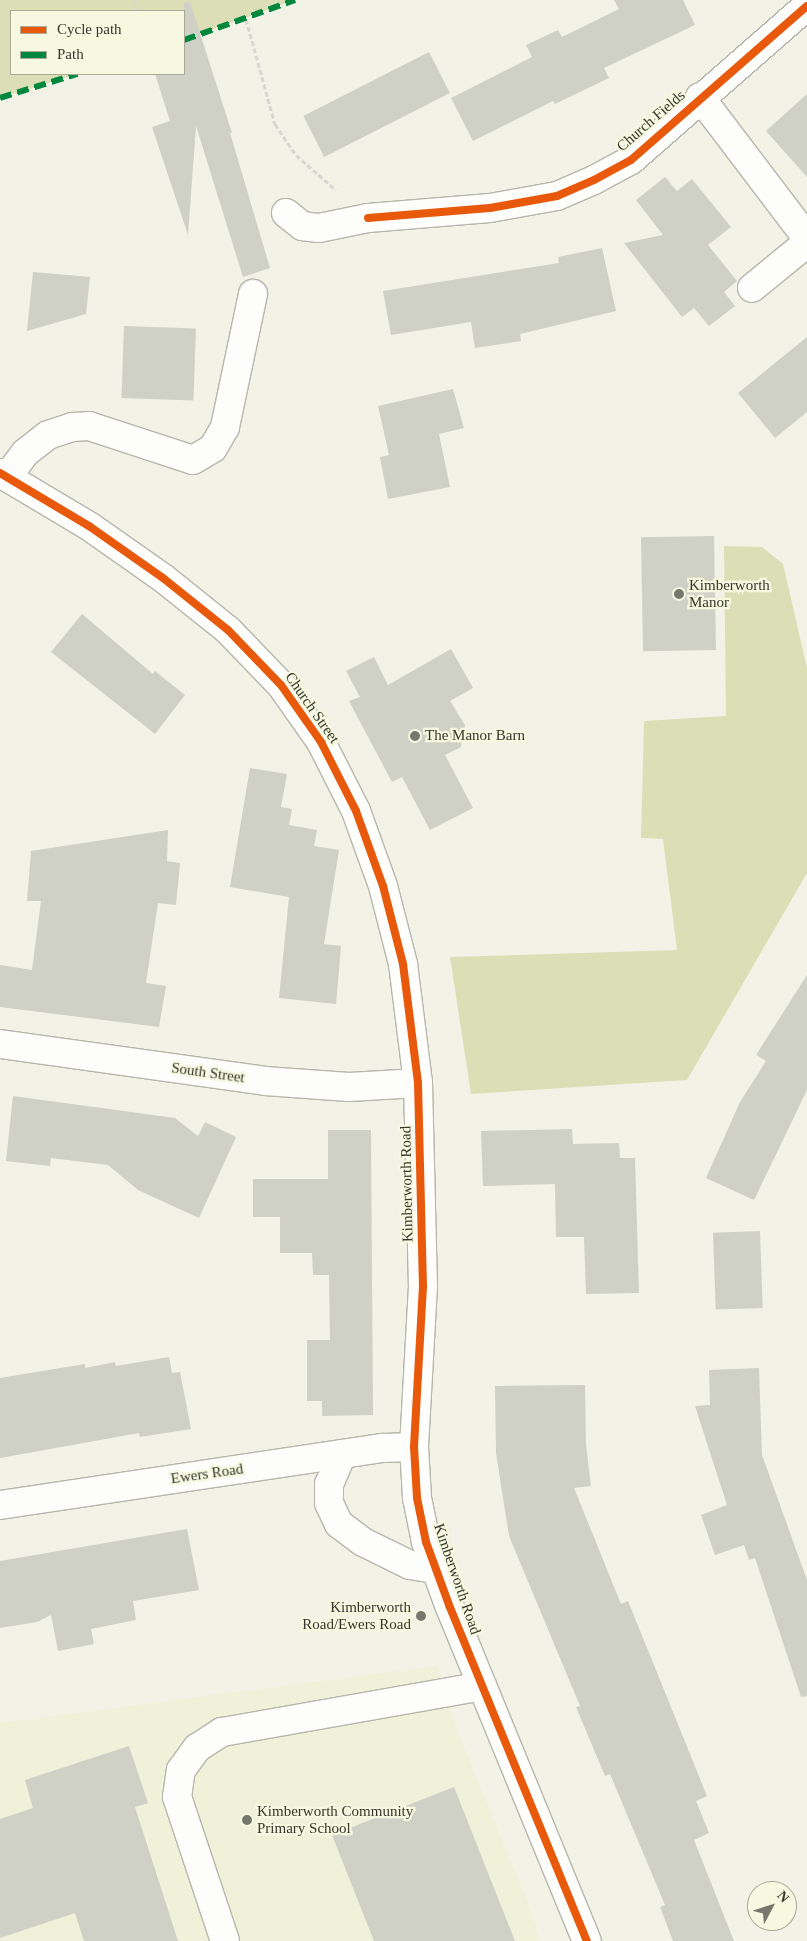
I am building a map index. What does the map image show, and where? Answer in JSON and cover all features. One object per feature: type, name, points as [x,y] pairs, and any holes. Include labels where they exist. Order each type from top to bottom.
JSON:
[{"type":"street","name":"Church Fields","points":[[286,213],[302,226],[319,228],[368,218],[490,208],[557,196],[594,180],[631,160],[700,97],[807,6]]},
{"type":"street","name":"Church Fields","points":[[700,97],[807,238]]},
{"type":"street","points":[[752,288],[807,243]]},
{"type":"street","points":[[4,475],[25,453],[48,435],[72,427],[89,426],[193,460],[213,448],[225,427],[253,294]]},
{"type":"street","name":"Church Street","points":[[4,475],[89,526],[163,578],[228,630],[281,685],[321,742],[356,811],[383,886],[403,964],[418,1083]]},
{"type":"street","name":"South Street","points":[[0,1044],[265,1082],[349,1087],[418,1083]]},
{"type":"street","name":"Kimberworth Road","points":[[418,1083],[423,1286],[414,1447],[417,1498],[436,1569],[587,1941]]},
{"type":"street","name":"Ewers Road","points":[[0,1505],[342,1454],[414,1447]]},
{"type":"street","points":[[342,1454],[329,1484],[329,1503],[339,1524],[363,1542],[410,1565],[436,1569]]},
{"type":"street","points":[[225,1941],[177,1797],[181,1770],[197,1748],[222,1732],[482,1686]]},
{"type":"path","points":[[246,19],[275,124],[296,154],[368,218]]},
{"type":"shaded area","name":"Kimberworth Community Primary School","points":[[437,1666],[459,1735],[529,1906],[540,1941],[0,1941],[0,1723]]},
{"type":"green space","points":[[0,0],[295,0],[185,40],[185,10],[10,10],[10,75],[74,75],[0,98]]},
{"type":"green space","points":[[724,546],[762,547],[783,564],[807,668],[807,873],[687,1080],[471,1094],[450,957],[677,950],[663,839],[641,838],[644,721],[726,716]]},
{"type":"building","points":[[614,0],[683,0],[695,25],[604,68],[609,78],[555,104],[553,101],[473,141],[451,98],[532,57],[526,45],[558,30],[562,37],[619,9]]},
{"type":"building","points":[[190,2],[232,133],[230,133],[270,268],[243,277],[196,126],[188,235],[152,127],[170,121],[155,75],[185,75],[184,3]]},
{"type":"building","points":[[429,52],[450,93],[324,157],[303,116]]},
{"type":"building","points":[[807,94],[807,177],[766,131]]},
{"type":"building","points":[[665,177],[677,191],[692,179],[731,227],[708,245],[737,281],[724,292],[735,306],[709,326],[694,308],[682,317],[624,243],[663,235],[636,200]]},
{"type":"building","points":[[602,248],[616,311],[520,334],[521,341],[475,348],[471,322],[391,335],[383,291],[559,263],[558,257]]},
{"type":"building","points":[[33,272],[90,277],[86,314],[27,331]]},
{"type":"building","points":[[124,326],[196,329],[193,400],[121,398]]},
{"type":"building","points":[[807,337],[807,412],[775,438],[738,393]]},
{"type":"building","points":[[453,389],[464,428],[439,434],[450,487],[388,499],[380,457],[389,455],[378,406]]},
{"type":"building","name":"Kimberworth Manor","points":[[714,536],[716,650],[643,651],[641,537]]},
{"type":"building","points":[[82,614],[153,674],[155,671],[185,695],[155,734],[51,652]]},
{"type":"building","name":"The Manor Barn","points":[[451,649],[473,688],[450,701],[465,725],[461,747],[445,755],[473,808],[430,830],[402,777],[392,782],[349,701],[360,697],[346,671],[374,657],[388,685]]},
{"type":"building","points":[[250,768],[287,774],[281,807],[292,809],[289,825],[317,830],[314,846],[339,850],[324,944],[341,946],[336,1004],[279,998],[289,897],[230,887]]},
{"type":"building","points":[[168,830],[167,861],[180,863],[176,905],[158,903],[146,983],[166,986],[159,1027],[0,1007],[0,965],[32,970],[41,901],[27,901],[31,851]]},
{"type":"building","points":[[807,975],[807,1090],[754,1200],[706,1178],[740,1102],[766,1061],[756,1055]]},
{"type":"building","points":[[13,1096],[175,1118],[198,1136],[205,1122],[236,1137],[199,1218],[138,1190],[108,1165],[51,1158],[50,1166],[6,1161]]},
{"type":"building","points":[[572,1129],[573,1144],[619,1143],[620,1158],[635,1158],[639,1293],[586,1294],[584,1237],[556,1237],[555,1184],[483,1186],[481,1131]]},
{"type":"building","points":[[328,1130],[371,1130],[373,1415],[322,1416],[322,1401],[307,1401],[307,1340],[330,1340],[329,1275],[313,1275],[312,1253],[280,1253],[280,1217],[253,1217],[253,1179],[328,1179]]},
{"type":"building","points":[[760,1231],[763,1308],[716,1310],[713,1233]]},
{"type":"building","points":[[169,1357],[172,1373],[180,1372],[191,1429],[140,1437],[139,1433],[0,1458],[0,1378],[85,1364],[85,1368],[115,1362],[116,1366]]},
{"type":"building","points":[[759,1368],[762,1455],[807,1580],[807,1696],[801,1697],[755,1558],[749,1560],[744,1545],[715,1555],[701,1515],[727,1505],[695,1406],[710,1405],[709,1370]]},
{"type":"building","points":[[585,1385],[586,1445],[591,1486],[574,1488],[621,1604],[628,1601],[707,1796],[696,1801],[709,1833],[694,1840],[734,1941],[673,1941],[660,1907],[665,1905],[610,1774],[605,1776],[576,1707],[580,1706],[509,1536],[496,1453],[495,1386]]},
{"type":"building","points":[[187,1529],[199,1590],[133,1601],[136,1620],[91,1629],[94,1644],[58,1651],[51,1615],[37,1622],[0,1628],[0,1561]]},
{"type":"building","points":[[129,1746],[148,1803],[135,1807],[178,1941],[84,1941],[75,1913],[0,1938],[0,1819],[33,1808],[25,1780]]},
{"type":"building","points":[[454,1787],[515,1941],[374,1941],[332,1835]]},
{"type":"marked path","points":[[185,40],[295,0]]},
{"type":"marked path","points":[[0,98],[74,75]]},
{"type":"cycle path","points":[[368,218],[490,208],[557,196],[594,180],[631,160],[807,6]]},
{"type":"cycle path","points":[[0,473],[89,526],[163,578],[228,630],[281,685],[321,742],[356,811],[383,886],[403,964],[418,1083],[423,1286],[414,1447],[417,1498],[426,1542],[449,1605],[587,1941]]},
{"type":"place","name":"Kimberworth Manor","points":[[679,594]]},
{"type":"place","name":"The Manor Barn","points":[[415,736]]},
{"type":"place","name":"Kimberworth Road/Ewers Road","points":[[421,1616]]},
{"type":"place","name":"Kimberworth Community Primary School","points":[[247,1820]]}]
